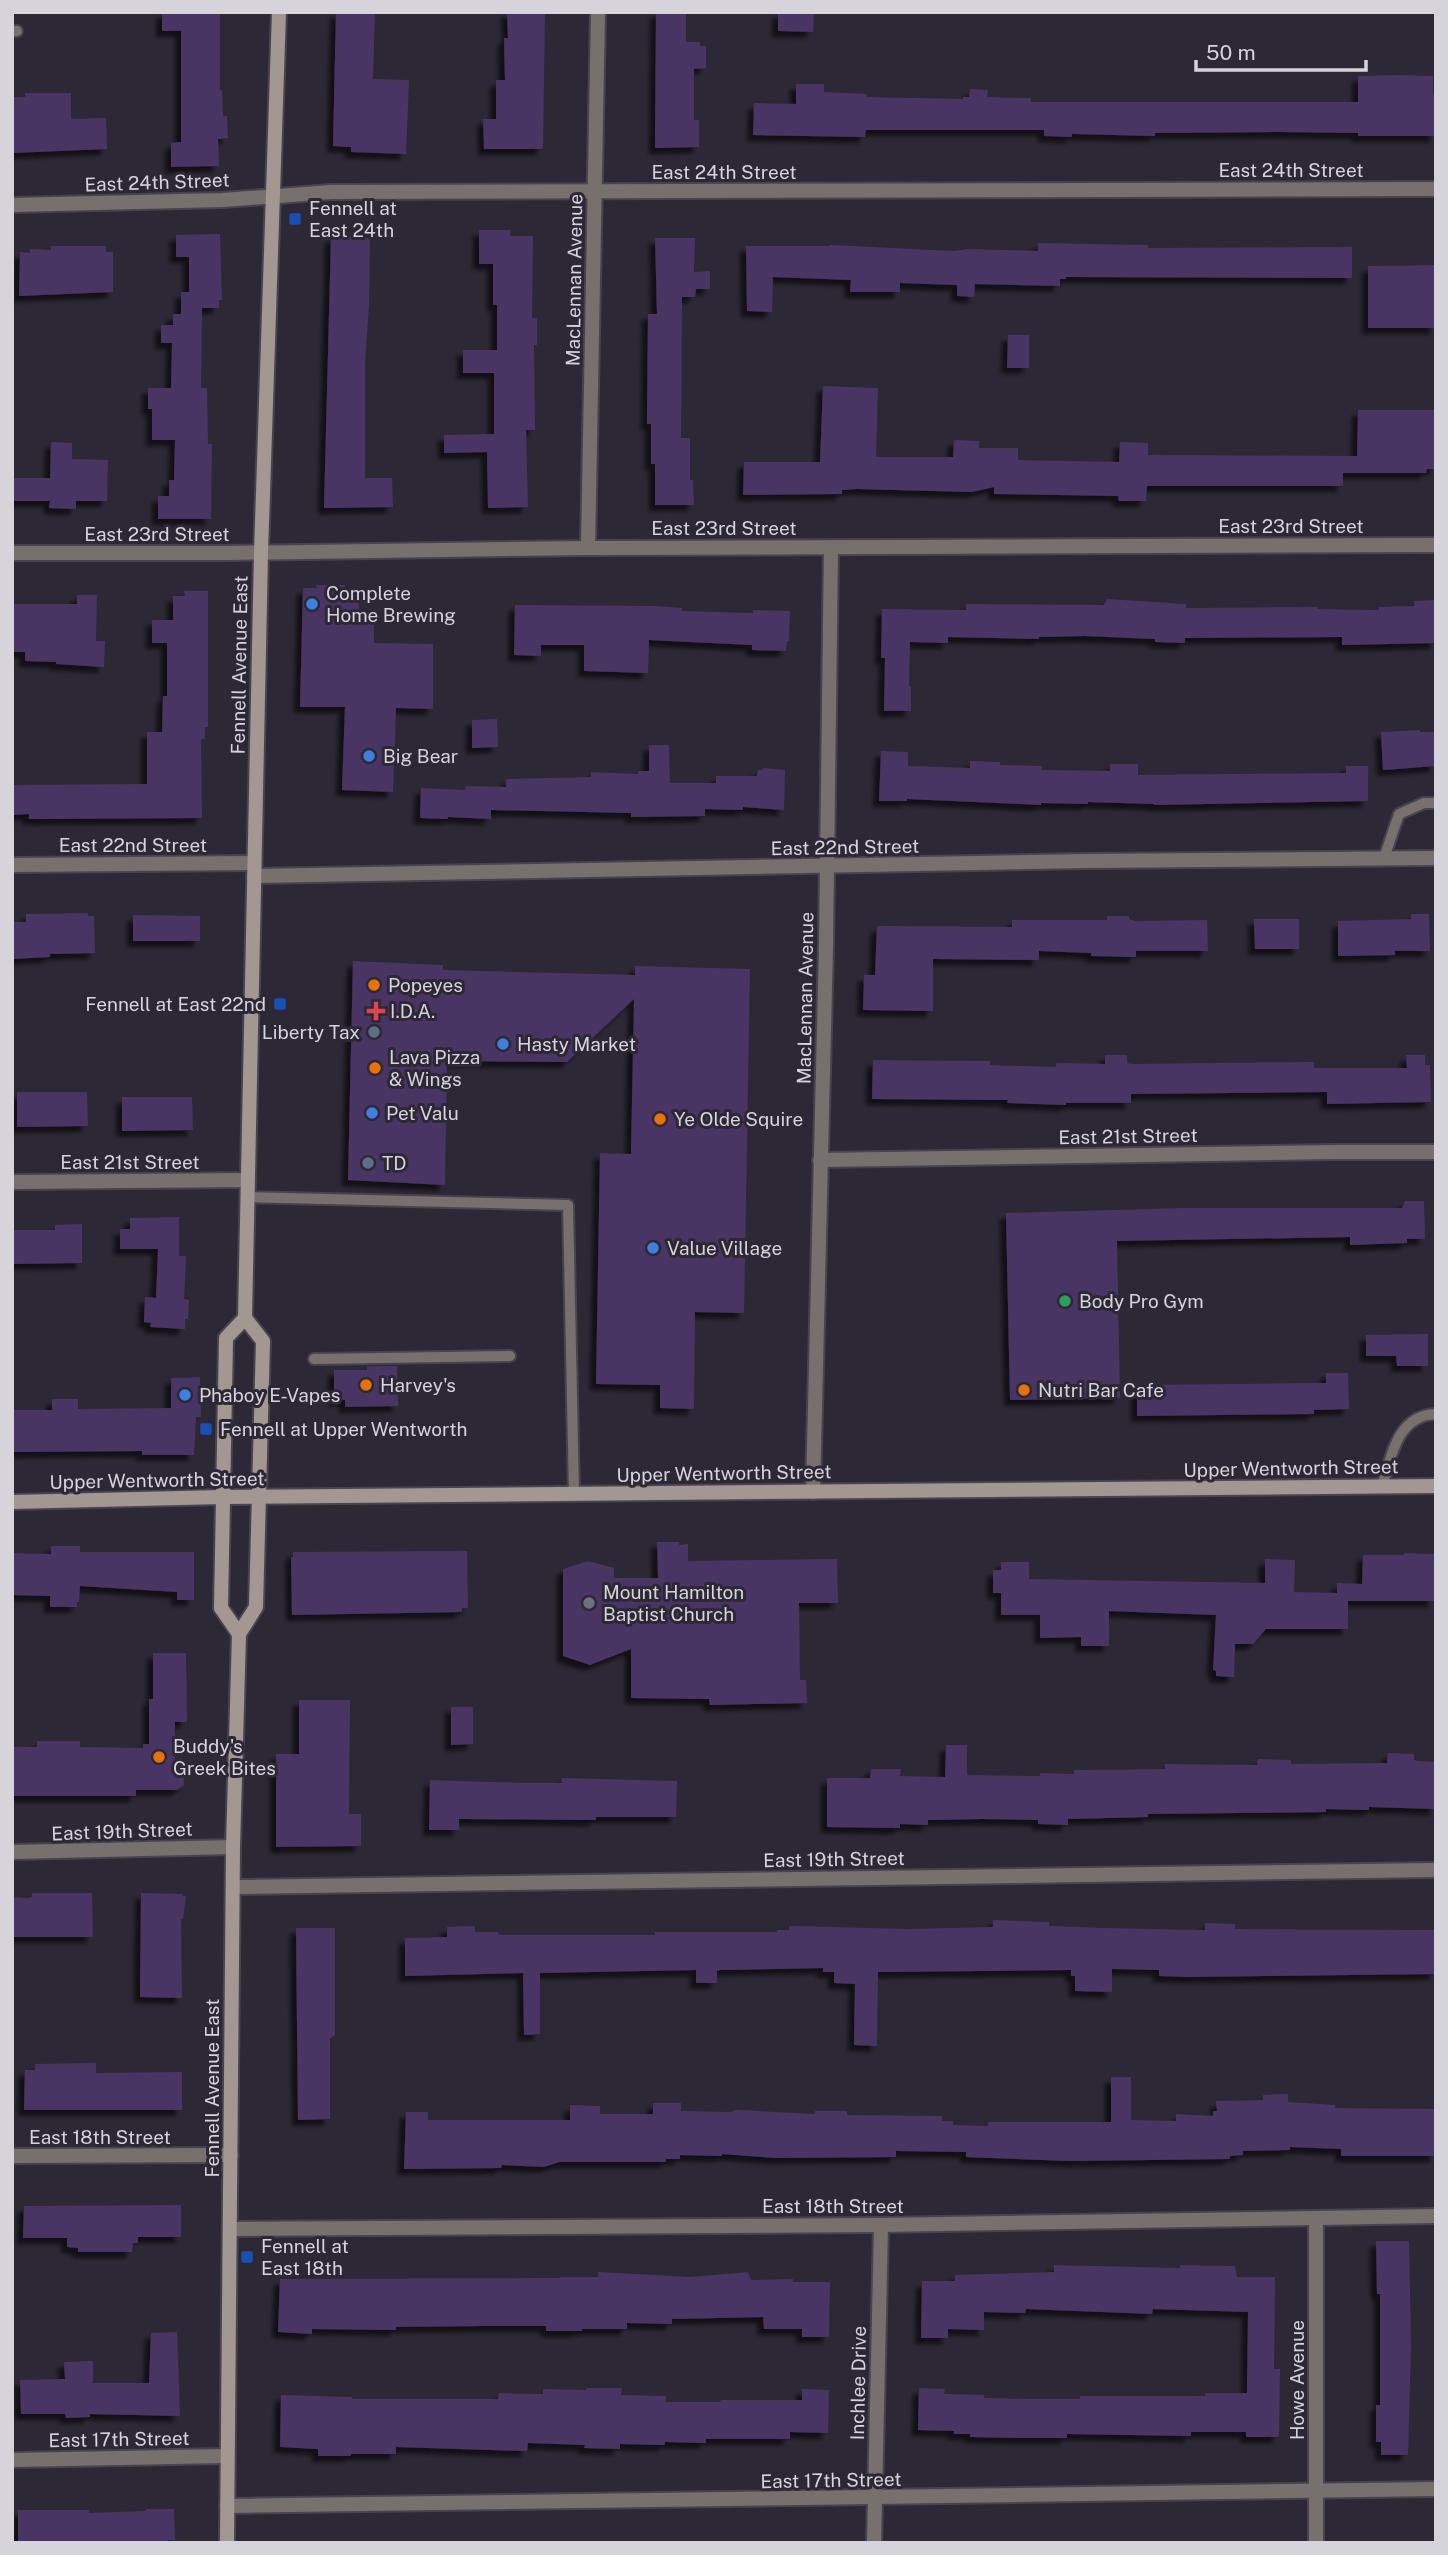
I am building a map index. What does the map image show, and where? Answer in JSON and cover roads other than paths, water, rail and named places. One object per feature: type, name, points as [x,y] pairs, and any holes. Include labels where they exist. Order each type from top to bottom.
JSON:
[{"type":"main road","name":"Fennell Avenue East","points":[[227,2543],[233,1847],[239,1634],[256,1607],[262,1341],[245,1318],[261,553],[279,12]]},
{"type":"main road","points":[[239,1634],[220,1608],[222,1497],[226,1338],[245,1318]]},
{"type":"main road","name":"Upper Wentworth Street","points":[[12,1502],[257,1496],[1436,1486]]},
{"type":"street","name":"MacLennan Avenue","points":[[588,548],[598,12]]},
{"type":"street","name":"East 24th Street","points":[[12,205],[223,200],[331,192],[1436,189]]},
{"type":"street","name":"East 23rd Street","points":[[12,553],[1436,545]]},
{"type":"street","name":"MacLennan Avenue","points":[[813,1492],[831,548]]},
{"type":"street","name":"East 22nd Street","points":[[12,865],[254,870],[826,867],[1436,858]]},
{"type":"street","name":"East 21st Street","points":[[820,1160],[1436,1152]]},
{"type":"street","name":"East 21st Street","points":[[12,1182],[248,1180]]},
{"type":"street","name":"East 19th Street","points":[[12,1852],[233,1847]]},
{"type":"street","name":"East 19th Street","points":[[233,1887],[1436,1870]]},
{"type":"street","name":"East 18th Street","points":[[12,2156],[231,2155]]},
{"type":"street","name":"East 18th Street","points":[[231,2229],[881,2225],[1436,2216]]},
{"type":"street","name":"Howe Avenue","points":[[1316,2218],[1316,2543]]},
{"type":"street","name":"Inchlee Drive","points":[[874,2543],[881,2225]]},
{"type":"street","name":"East 17th Street","points":[[12,2460],[226,2456]]},
{"type":"street","name":"East 17th Street","points":[[228,2506],[875,2499],[1436,2489]]},
{"type":"lane","points":[[1384,858],[1399,814],[1424,803],[1436,803]]},
{"type":"lane","points":[[247,1197],[568,1205],[574,1494]]},
{"type":"lane","points":[[314,1359],[510,1356]]},
{"type":"lane","points":[[1382,1487],[1398,1436],[1416,1419],[1436,1413]]},
{"type":"place","name":"Fennell at East 24th","points":[[295,219]]},
{"type":"place","name":"Complete Home Brewing","points":[[312,604]]},
{"type":"place","name":"Big Bear","points":[[369,756]]},
{"type":"place","name":"Popeyes","points":[[374,985]]},
{"type":"place","name":"Fennell at East 22nd","points":[[280,1004]]},
{"type":"place","name":"I.D.A.","points":[[376,1011]]},
{"type":"place","name":"Liberty Tax","points":[[374,1032]]},
{"type":"place","name":"Hasty Market","points":[[503,1044]]},
{"type":"place","name":"Lava Pizza & Wings","points":[[375,1068]]},
{"type":"place","name":"Pet Valu","points":[[372,1113]]},
{"type":"place","name":"Ye Olde Squire","points":[[660,1119]]},
{"type":"place","name":"TD","points":[[368,1163]]},
{"type":"place","name":"Value Village","points":[[653,1248]]},
{"type":"place","name":"Body Pro Gym","points":[[1065,1301]]},
{"type":"place","name":"Harvey's","points":[[366,1385]]},
{"type":"place","name":"Nutri Bar Cafe","points":[[1024,1390]]},
{"type":"place","name":"Phaboy E-Vapes","points":[[185,1395]]},
{"type":"place","name":"Fennell at Upper Wentworth","points":[[206,1429]]},
{"type":"place","name":"Mount Hamilton Baptist Church","points":[[589,1603]]},
{"type":"place","name":"Buddy's Greek Bites","points":[[159,1757]]},
{"type":"place","name":"Fennell at East 18th","points":[[247,2257]]}]
